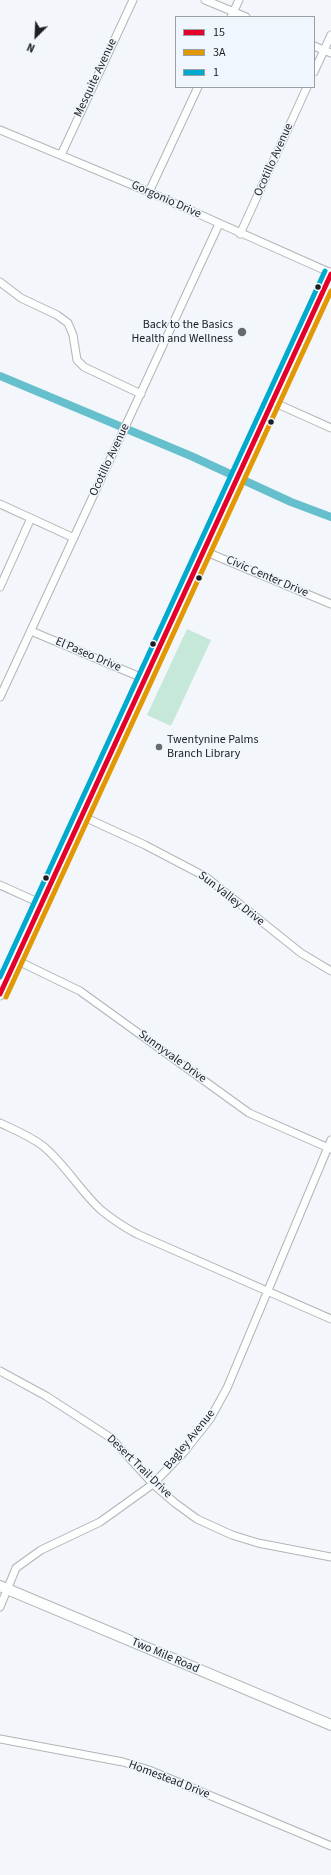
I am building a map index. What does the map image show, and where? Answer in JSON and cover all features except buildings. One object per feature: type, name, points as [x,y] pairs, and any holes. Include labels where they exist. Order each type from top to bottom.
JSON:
[{"type":"main road","points":[[0,994],[331,274]]},
{"type":"main road","name":"Two Mile Road","points":[[4,1587],[331,1725]]},
{"type":"street","name":"Mesquite Avenue","points":[[61,155],[133,0]]},
{"type":"street","points":[[205,0],[232,14],[239,0]]},
{"type":"street","points":[[315,70],[328,51],[331,35]]},
{"type":"street","points":[[315,46],[328,51]]},
{"type":"street","points":[[149,192],[198,88]]},
{"type":"street","name":"Ocotillo Avenue","points":[[240,234],[307,88]]},
{"type":"street","name":"Gorgonio Drive","points":[[0,130],[149,192],[331,274]]},
{"type":"street","name":"Ocotillo Avenue","points":[[0,697],[219,224]]},
{"type":"street","points":[[0,282],[21,298],[57,315],[68,323],[77,360],[84,367],[141,394]]},
{"type":"street","points":[[273,402],[331,428]]},
{"type":"street","points":[[0,504],[74,538]]},
{"type":"street","points":[[0,587],[31,518]]},
{"type":"street","name":"Civic Center Drive","points":[[204,550],[331,604]]},
{"type":"street","name":"El Paseo Drive","points":[[31,631],[145,679]]},
{"type":"street","name":"Sun Valley Drive","points":[[82,816],[145,845],[206,877],[301,953],[331,971]]},
{"type":"street","points":[[0,885],[42,904]]},
{"type":"street","name":"Sunnyvale Drive","points":[[16,960],[58,978],[86,994],[249,1113],[329,1148]]},
{"type":"street","points":[[0,1123],[30,1137],[43,1146],[101,1209],[124,1228],[331,1319]]},
{"type":"street","name":"Bagley Avenue","points":[[0,1607],[4,1587],[16,1568],[41,1550],[100,1522],[154,1484],[184,1452],[210,1419],[227,1388],[329,1148],[331,1140]]},
{"type":"street","name":"Desert Trail Drive","points":[[0,1371],[53,1400],[111,1438],[154,1484],[175,1503],[197,1519],[232,1535],[258,1543],[331,1557]]},
{"type":"street","name":"Homestead Drive","points":[[0,1739],[122,1762],[149,1770],[331,1846]]},
{"type":"green space","points":[[187,629],[211,640],[171,726],[147,715]]},
{"type":"waterway","points":[[0,376],[191,456],[291,502],[331,517]]},
{"type":"transit line","name":"1","points":[[0,977],[325,271]]},
{"type":"transit line","name":"15","points":[[0,994],[331,274]]},
{"type":"transit line","name":"3A","points":[[6,997],[331,291]]},
{"type":"place","name":"Back to the Basics Health and Wellness","points":[[242,332]]},
{"type":"place","name":"Twentynine Palms Branch Library","points":[[159,747]]}]
